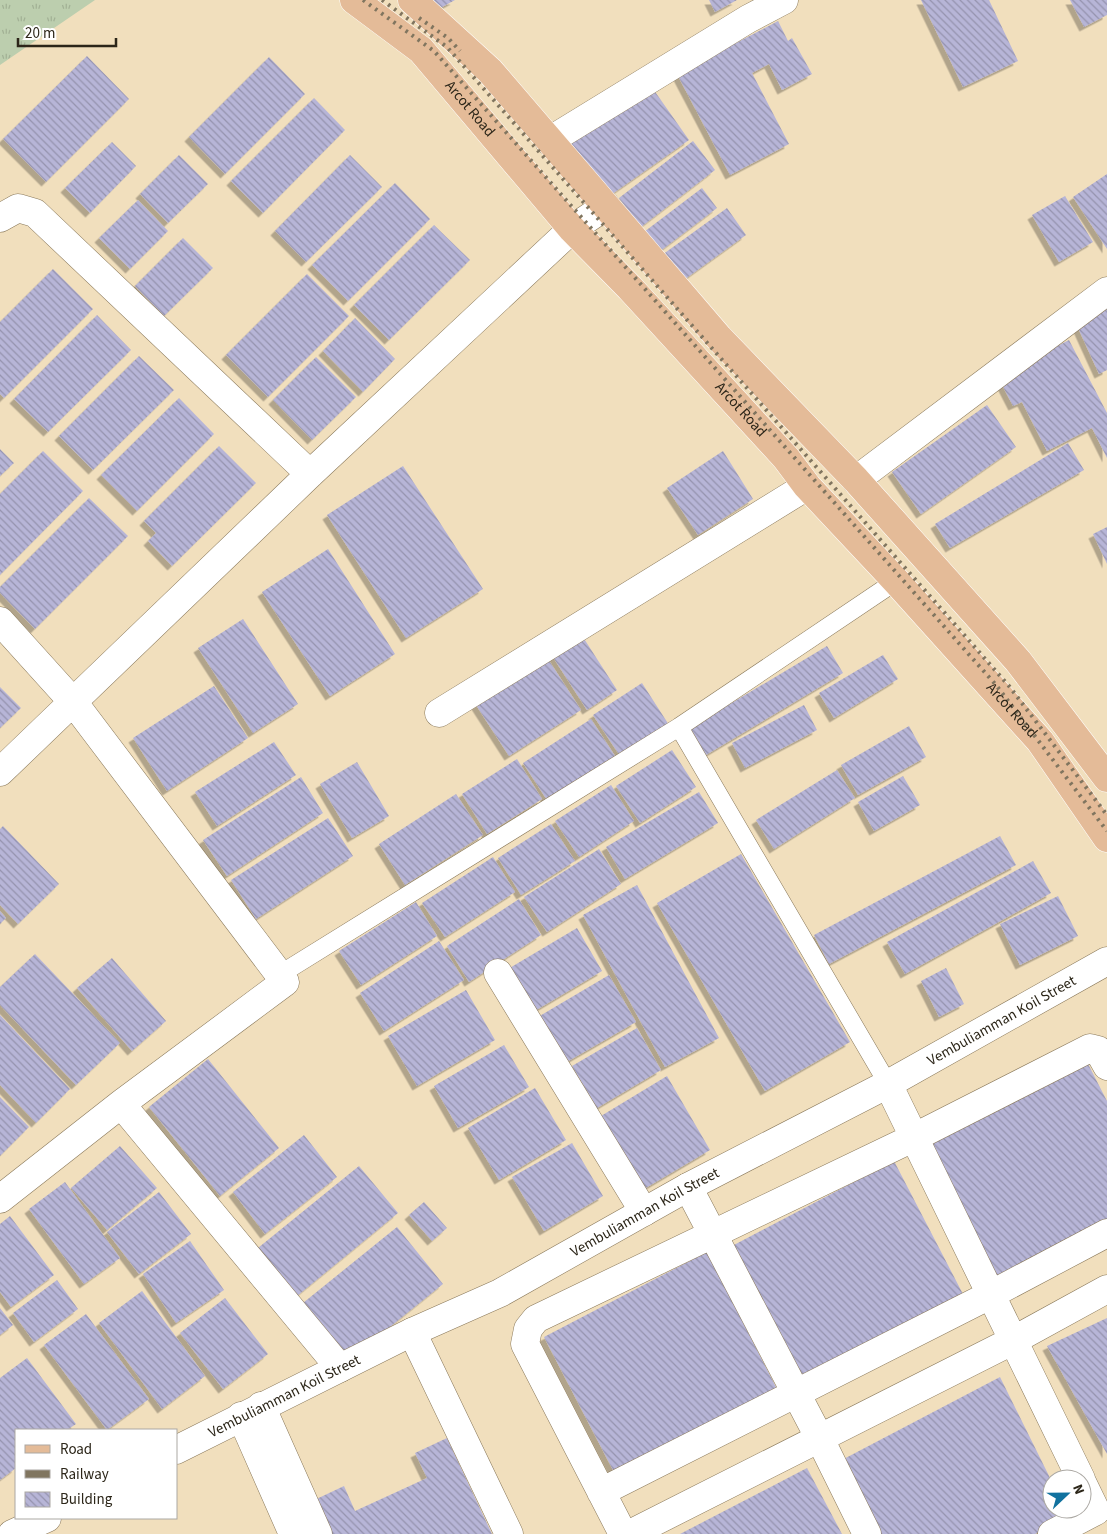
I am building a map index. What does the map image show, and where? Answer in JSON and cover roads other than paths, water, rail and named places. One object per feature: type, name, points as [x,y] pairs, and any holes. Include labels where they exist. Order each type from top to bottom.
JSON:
[{"type":"main road","name":"Arcot Road","points":[[354,0],[421,50],[572,229],[630,288],[773,444],[807,486],[896,581],[1040,741],[1107,838]]},
{"type":"main road","points":[[412,0],[490,71],[719,338],[856,480],[1018,661],[1107,778]]},
{"type":"main road","points":[[485,127],[516,102]]},
{"type":"street","points":[[549,141],[748,19],[784,0]]},
{"type":"street","points":[[0,772],[74,703],[310,474],[572,229],[606,206]]},
{"type":"street","points":[[0,218],[18,208],[35,213],[310,474]]},
{"type":"street","points":[[856,480],[1107,290]]},
{"type":"street","points":[[439,713],[807,486]]},
{"type":"street","points":[[0,621],[74,703],[285,982],[121,1104],[0,1199]]},
{"type":"street","name":"Vembuliamman Koil Street","points":[[178,1449],[412,1332],[500,1293],[688,1186],[888,1084],[1107,961]]},
{"type":"street","points":[[498,973],[644,1212]]},
{"type":"street","points":[[623,1534],[525,1344],[528,1330],[536,1319],[913,1138],[1090,1048],[1098,1050],[1107,1066]]},
{"type":"street","points":[[888,1084],[1076,1469]]},
{"type":"street","points":[[121,1104],[340,1368]]},
{"type":"street","points":[[688,1186],[820,1439],[867,1534]]},
{"type":"street","points":[[601,1492],[990,1296],[1107,1233]]},
{"type":"street","points":[[630,1534],[1014,1340],[1107,1289]]},
{"type":"street","points":[[412,1332],[510,1534]]},
{"type":"street","points":[[251,1411],[293,1534]]},
{"type":"street","points":[[251,1411],[318,1534]]},
{"type":"street","points":[[1052,1534],[1102,1508],[1092,1495]]},
{"type":"street","points":[[12,1534],[45,1519]]},
{"type":"street","points":[[47,1519],[54,1534]]},
{"type":"lane","points":[[279,975],[679,727],[896,581]]},
{"type":"lane","points":[[679,727],[888,1084]]},
{"type":"railway","points":[[363,0],[434,51],[996,685],[1107,831]]},
{"type":"railway","points":[[382,0],[447,47],[1009,686],[1107,815]]},
{"type":"railway","points":[[419,18],[448,38],[460,51]]}]
